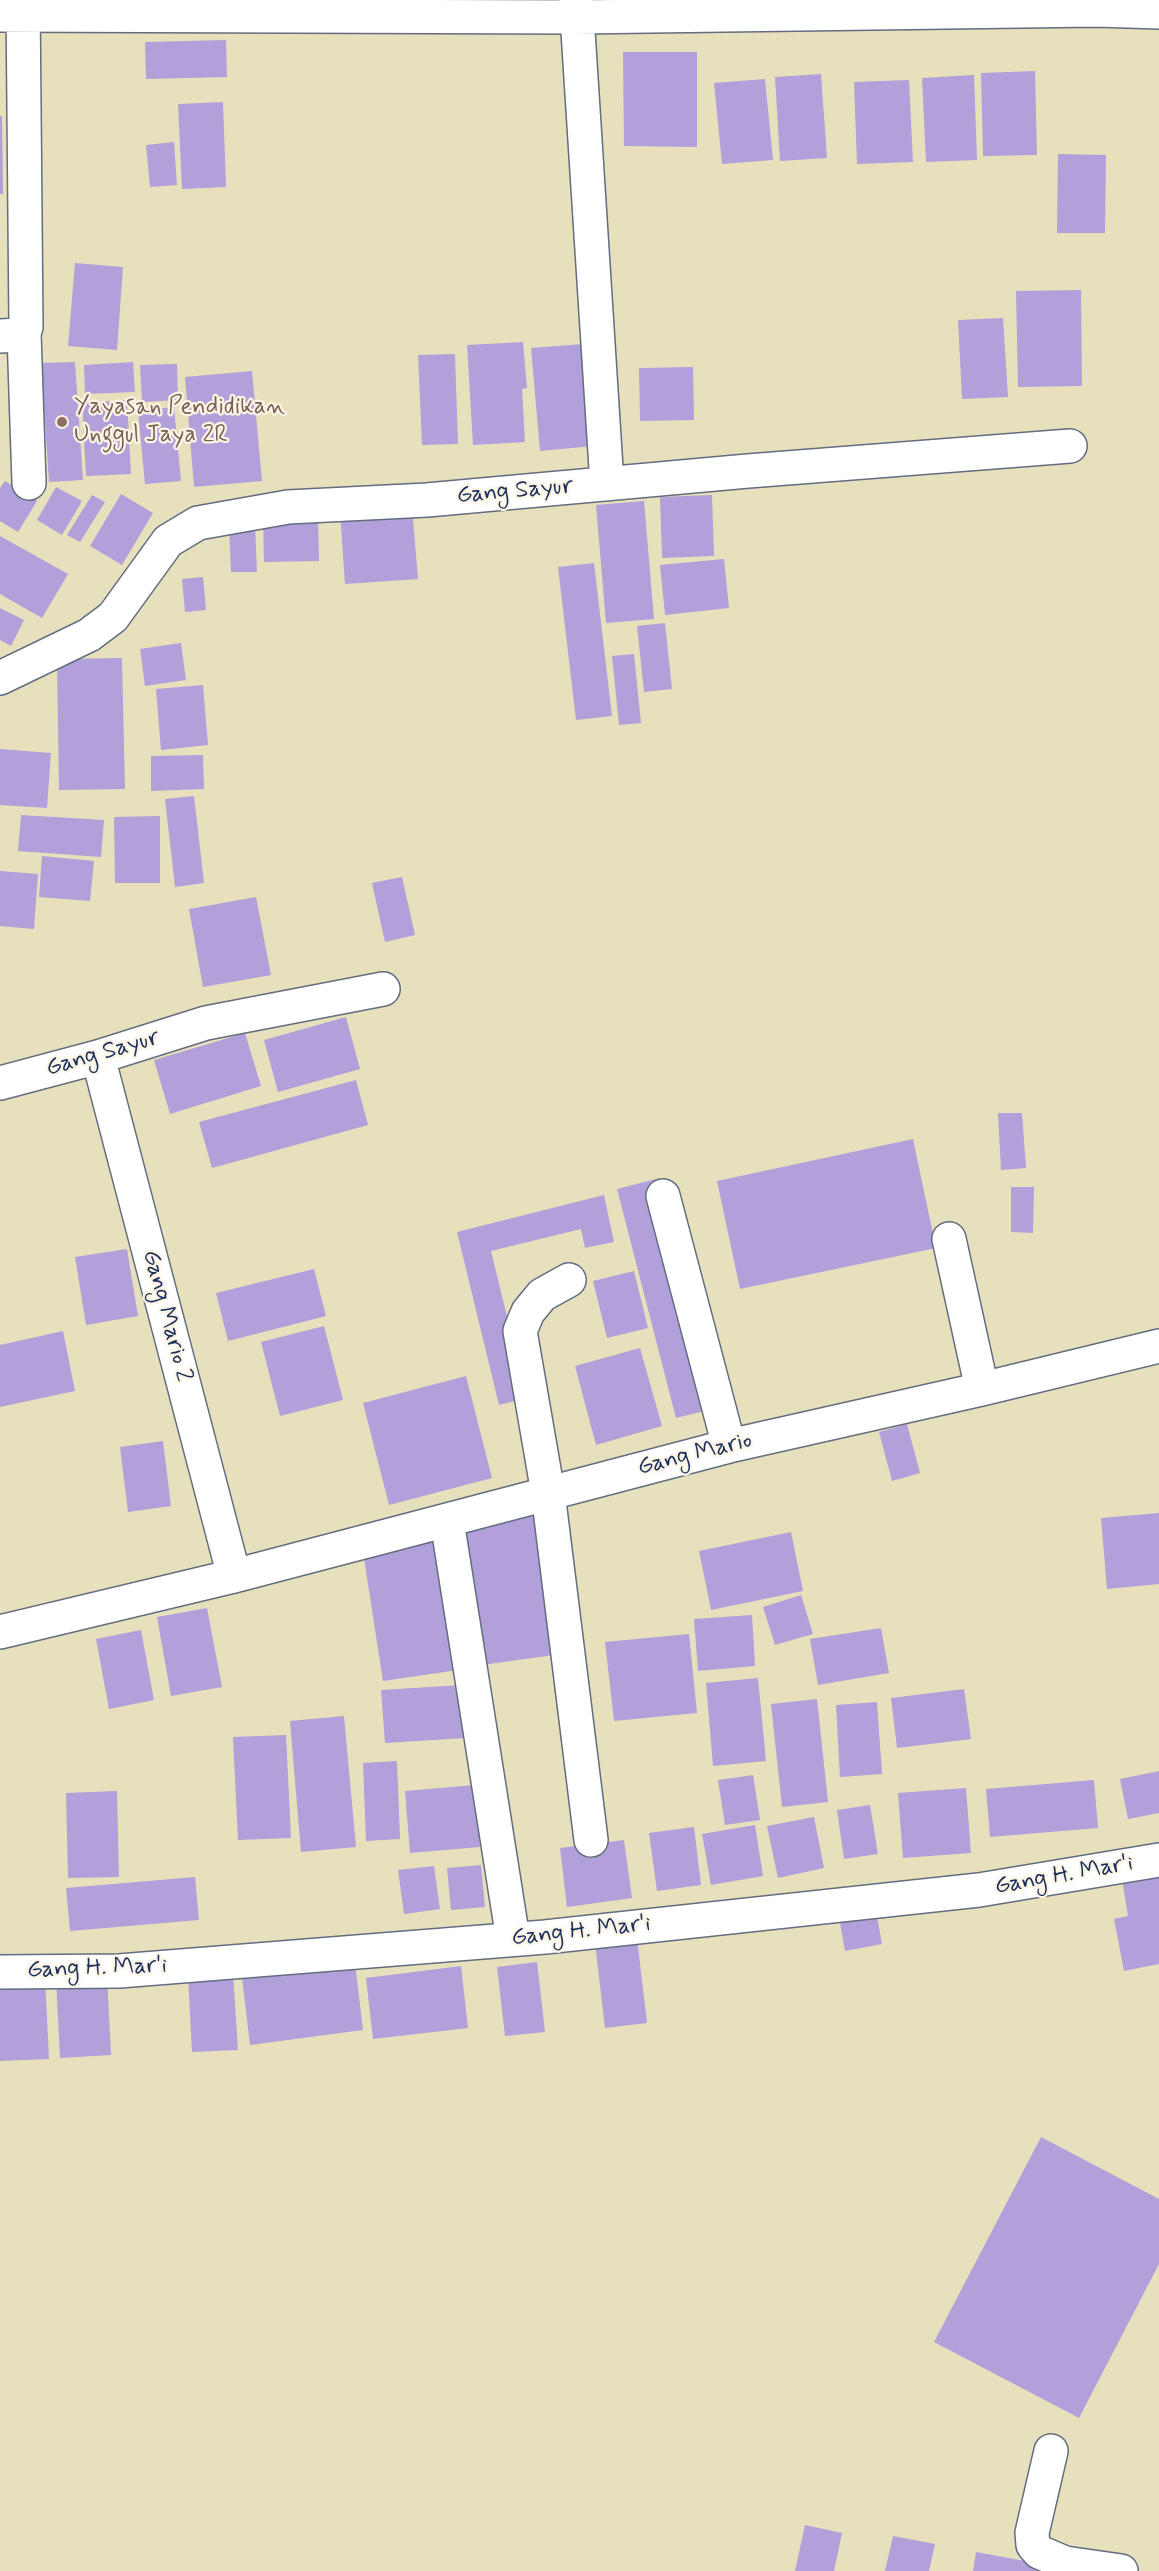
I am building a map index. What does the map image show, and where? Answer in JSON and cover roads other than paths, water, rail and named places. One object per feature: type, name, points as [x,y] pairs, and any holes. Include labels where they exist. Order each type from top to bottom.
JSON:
[{"type":"street","points":[[29,483],[12,335],[16,10],[576,8],[1159,12]]},
{"type":"street","name":"Gang Sayur","points":[[0,678],[89,635],[113,617],[168,541],[198,523],[288,507],[427,500],[607,484],[576,8]]},
{"type":"street","points":[[607,484],[1070,446]]},
{"type":"street","name":"Gang Sayur","points":[[0,1083],[98,1057],[206,1023],[383,989]]},
{"type":"street","name":"Gang Mario 2","points":[[98,1057],[234,1576]]},
{"type":"street","points":[[663,1196],[729,1446]]},
{"type":"street","points":[[949,1239],[982,1389]]},
{"type":"street","points":[[568,1281],[542,1295],[528,1312],[520,1331],[548,1493],[591,1840]]},
{"type":"street","name":"Gang Mario","points":[[0,1632],[234,1576],[729,1446],[982,1389],[1145,1349]]},
{"type":"street","points":[[447,1521],[513,1939]]},
{"type":"street","name":"Gang H. Mar'i","points":[[0,1972],[119,1971],[513,1939],[979,1890],[1159,1860]]},
{"type":"street","points":[[1051,2451],[1032,2533],[1033,2545],[1039,2552],[1065,2563],[1122,2571]]},
{"type":"place","name":"Yayasan Pendidikan Unggul Jaya 2R","points":[[62,422]]}]
